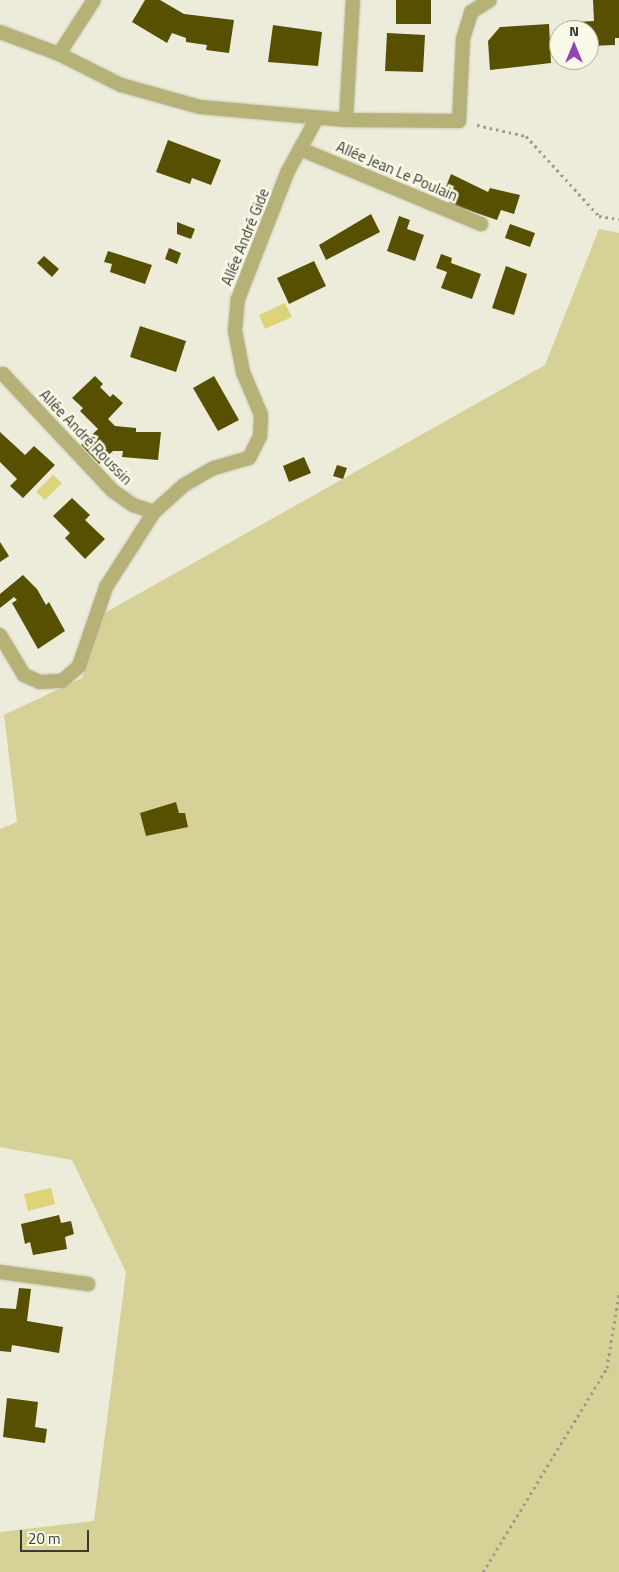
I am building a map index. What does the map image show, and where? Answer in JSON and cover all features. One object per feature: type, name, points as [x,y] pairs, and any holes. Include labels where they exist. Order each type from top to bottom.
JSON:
[{"type":"street","points":[[59,54],[94,0]]},
{"type":"street","points":[[346,120],[353,0]]},
{"type":"street","points":[[0,32],[59,54],[121,85],[200,107],[346,120],[459,121],[463,39],[471,12],[490,0]]},
{"type":"street","name":"Allée André Gide","points":[[0,635],[24,675],[40,682],[62,681],[79,666],[106,587],[154,512],[184,486],[214,468],[249,458],[260,436],[260,415],[243,372],[235,331],[238,299],[300,149],[317,118]]},
{"type":"street","name":"Allée Jean Le Poulain","points":[[300,149],[482,224]]},
{"type":"street","name":"Allée André Roussin","points":[[3,374],[114,491],[133,505],[154,512]]},
{"type":"street","points":[[0,1272],[88,1284]]},
{"type":"path","points":[[459,121],[526,136],[598,216],[619,219]]},
{"type":"path","points":[[484,1572],[607,1368],[619,1293]]},
{"type":"shaded area","points":[[599,229],[619,233],[619,1572],[0,1572],[0,1532],[94,1521],[126,1272],[72,1160],[0,1147],[0,829],[17,822],[4,715],[82,678],[101,615],[545,365]]},
{"type":"shaded area","points":[[285,303],[292,317],[265,329],[259,315]]},
{"type":"shaded area","points":[[53,475],[62,483],[45,500],[36,492]]},
{"type":"shaded area","points":[[51,1188],[55,1204],[28,1211],[24,1194]]},
{"type":"building","points":[[145,0],[160,0],[184,14],[234,20],[229,53],[206,50],[207,45],[186,42],[186,38],[172,33],[167,43],[132,22]]},
{"type":"building","points":[[396,0],[431,0],[431,24],[396,24]]},
{"type":"building","points":[[593,0],[619,0],[619,38],[615,38],[615,45],[599,46],[599,20],[594,20]]},
{"type":"building","points":[[549,24],[549,63],[490,70],[488,41],[500,27]]},
{"type":"building","points":[[273,25],[322,32],[318,66],[268,62]]},
{"type":"building","points":[[387,33],[425,35],[423,72],[385,71]]},
{"type":"building","points":[[168,140],[221,160],[211,185],[192,178],[190,184],[156,172]]},
{"type":"building","points":[[451,174],[488,192],[490,188],[520,195],[514,214],[501,210],[497,220],[450,204],[444,192]]},
{"type":"building","points":[[371,214],[380,232],[326,260],[319,245]]},
{"type":"building","points":[[399,216],[410,220],[407,229],[424,235],[415,261],[387,251]]},
{"type":"building","points":[[177,222],[195,229],[191,239],[177,234]]},
{"type":"building","points":[[510,224],[535,233],[530,247],[505,238]]},
{"type":"building","points":[[169,248],[181,253],[177,264],[165,259]]},
{"type":"building","points":[[108,251],[152,265],[145,284],[110,272],[112,264],[104,262]]},
{"type":"building","points":[[441,254],[452,258],[451,263],[481,274],[472,299],[441,288],[447,272],[436,268]]},
{"type":"building","points":[[44,256],[59,269],[52,277],[37,263]]},
{"type":"building","points":[[314,261],[326,286],[289,304],[277,278]]},
{"type":"building","points":[[506,266],[527,274],[514,315],[492,308]]},
{"type":"building","points":[[140,326],[186,341],[176,372],[130,357]]},
{"type":"building","points":[[95,376],[103,384],[100,387],[110,397],[113,394],[123,403],[108,419],[115,426],[136,428],[136,432],[161,432],[158,460],[122,457],[123,451],[113,451],[99,464],[81,445],[98,429],[80,411],[83,408],[72,398]]},
{"type":"building","points":[[214,376],[239,420],[218,431],[193,388]]},
{"type":"building","points":[[0,432],[25,455],[34,446],[55,465],[23,498],[10,486],[17,479],[0,462]]},
{"type":"building","points":[[304,457],[311,473],[289,482],[283,466]]},
{"type":"building","points":[[337,465],[347,468],[343,479],[333,476]]},
{"type":"building","points":[[72,498],[90,515],[85,520],[105,539],[85,559],[65,538],[70,533],[53,516]]},
{"type":"building","points":[[0,542],[9,556],[0,562]]},
{"type":"building","points":[[23,575],[37,589],[46,605],[49,602],[65,631],[38,649],[12,603],[17,600],[14,597],[0,608],[0,594]]},
{"type":"building","points":[[176,802],[179,813],[185,813],[188,827],[146,836],[140,813]]},
{"type":"building","points":[[59,1215],[61,1223],[71,1221],[74,1234],[65,1237],[67,1249],[33,1255],[30,1242],[25,1244],[21,1224]]},
{"type":"building","points":[[19,1288],[31,1289],[27,1321],[63,1327],[59,1353],[12,1345],[11,1352],[0,1351],[0,1308],[16,1309]]},
{"type":"building","points":[[7,1398],[38,1402],[35,1427],[47,1429],[45,1443],[3,1437]]}]
